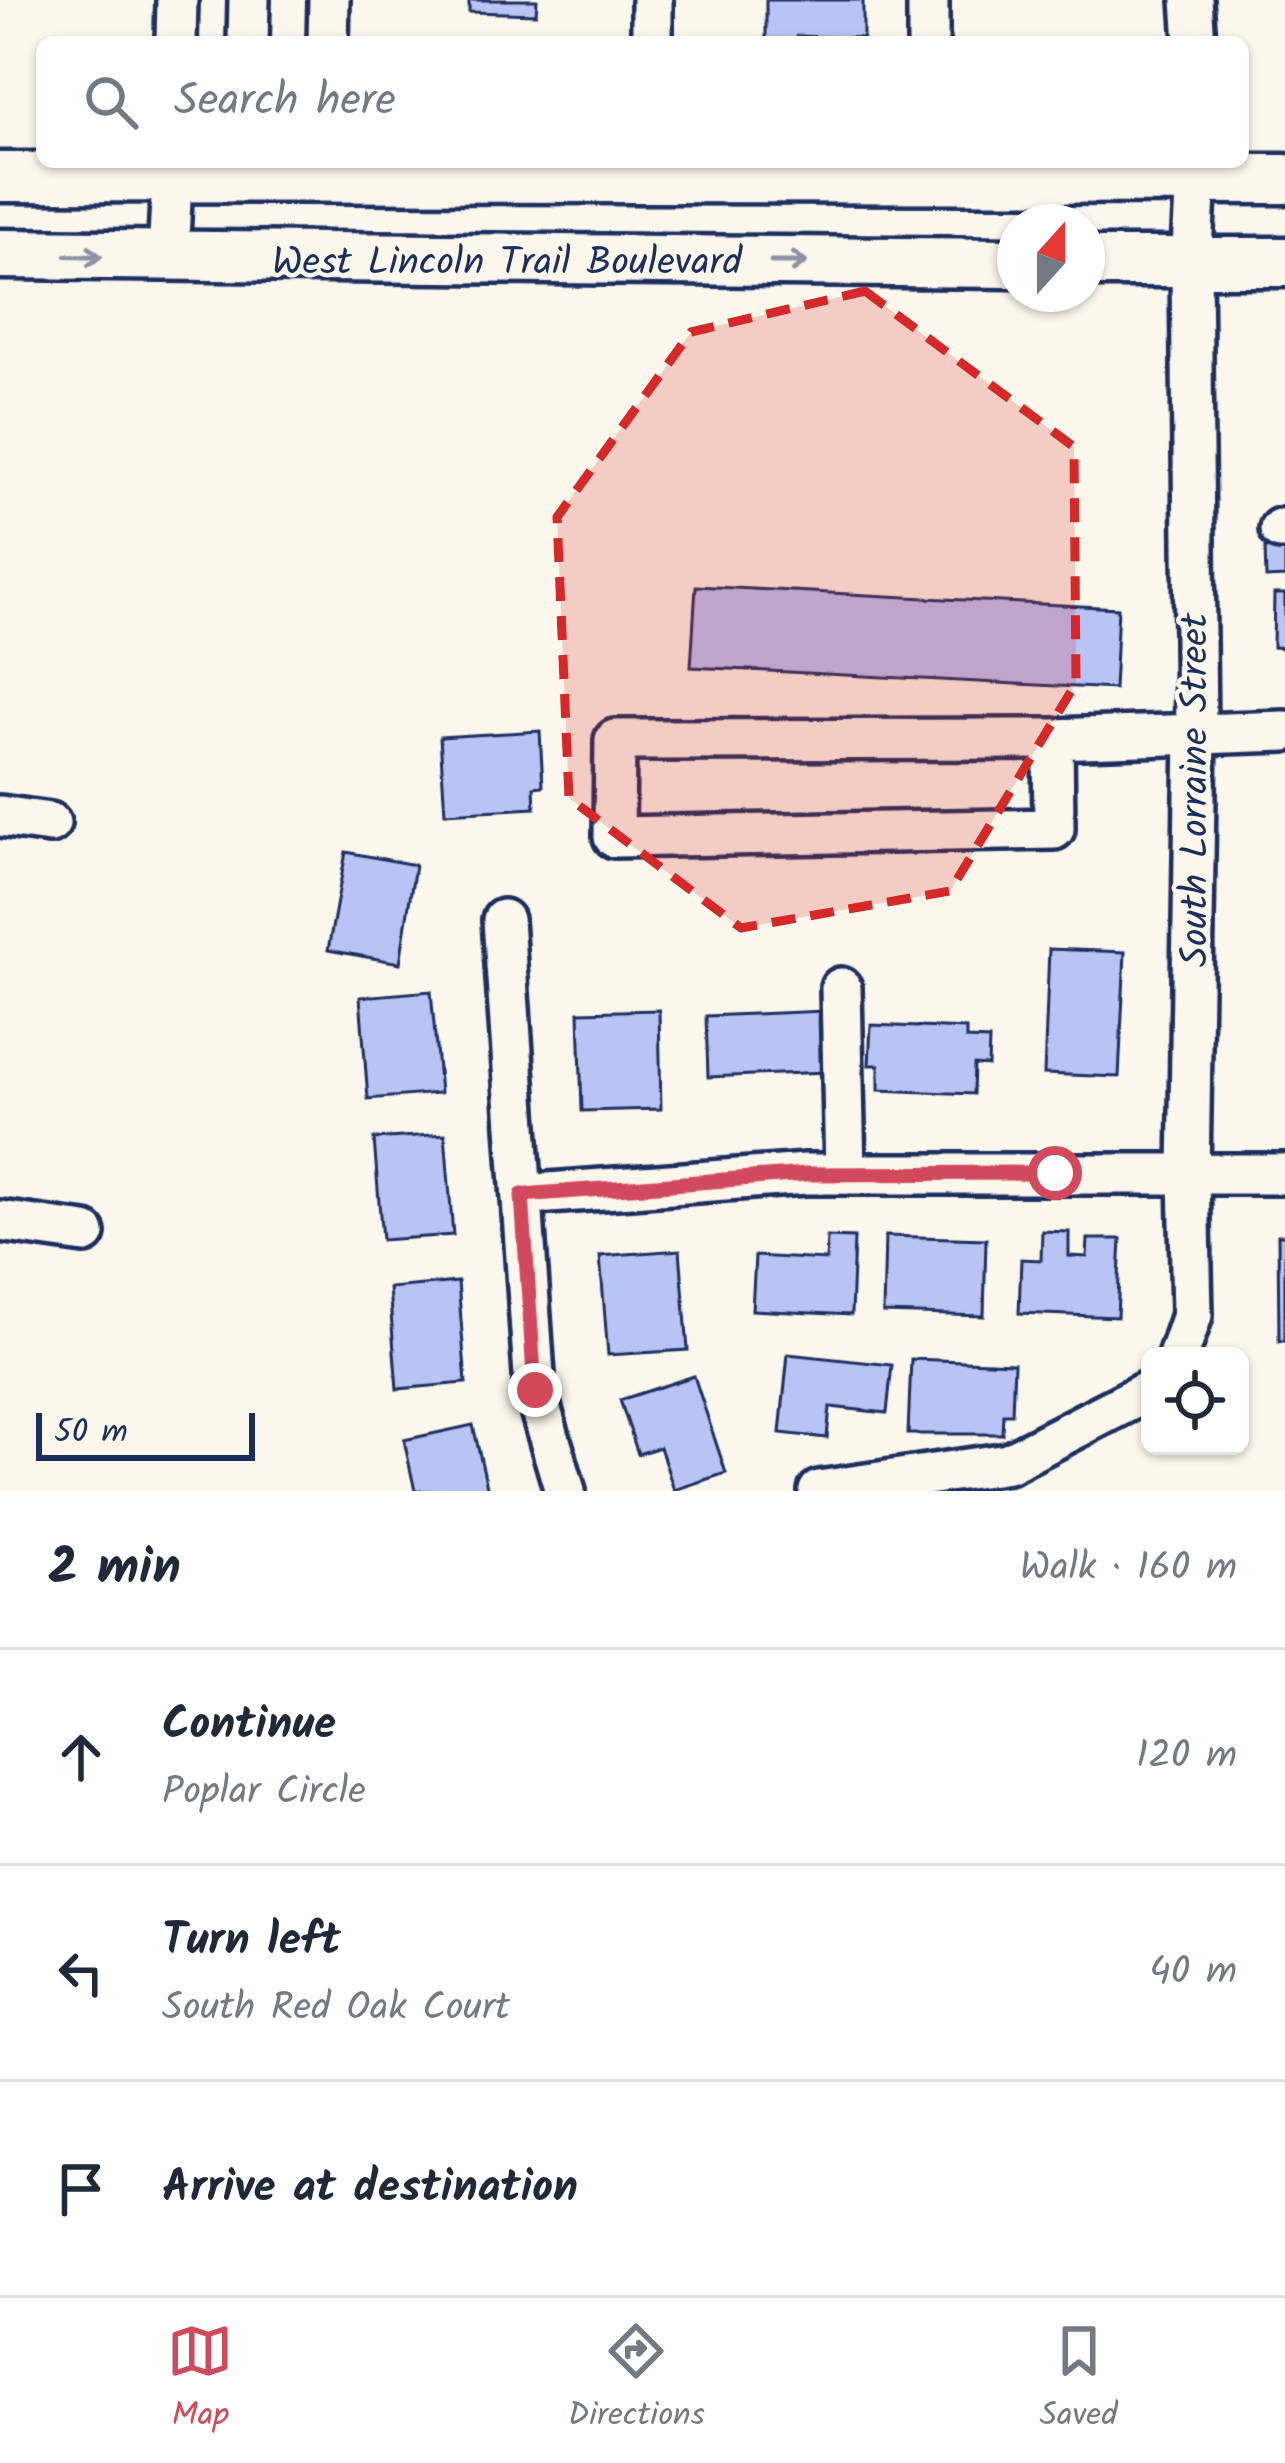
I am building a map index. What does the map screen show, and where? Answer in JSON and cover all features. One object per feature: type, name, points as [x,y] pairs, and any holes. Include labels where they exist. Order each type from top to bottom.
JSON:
[{"type":"main road","points":[[0,177],[173,168],[1197,170],[1285,179]]},
{"type":"main road","name":"West Lincoln Trail Boulevard","points":[[0,254],[997,262]]},
{"type":"main road","points":[[1105,263],[1285,262]]},
{"type":"street","points":[[176,36],[177,0]]},
{"type":"street","points":[[248,36],[249,0]]},
{"type":"street","points":[[328,36],[329,0]]},
{"type":"street","points":[[652,0],[652,36]]},
{"type":"street","points":[[928,0],[928,36]]},
{"type":"street","points":[[1192,0],[1195,36]]},
{"type":"street","points":[[168,257],[173,168]]},
{"type":"street","name":"South Lorraine Street","points":[[1181,1347],[1192,1315],[1196,732],[1191,265],[1197,170]]},
{"type":"street","points":[[1053,739],[1054,830],[614,837],[615,740],[1053,739],[1285,731]]},
{"type":"street","points":[[0,816],[50,823]]},
{"type":"street","points":[[503,920],[535,1390],[565,1491]]},
{"type":"street","points":[[841,988],[844,1174]]},
{"type":"street","points":[[522,1195],[844,1174],[1285,1174]]},
{"type":"street","points":[[0,1221],[85,1233]]},
{"type":"street","points":[[819,1491],[1008,1462],[1141,1395]]},
{"type":"highlighted area","points":[[865,291],[1074,447],[1076,683],[950,891],[741,928],[569,798],[557,517],[691,332]]},
{"type":"building","points":[[469,0],[537,0],[536,14],[469,12]]},
{"type":"building","points":[[766,0],[863,0],[863,36],[766,36]]},
{"type":"building","points":[[1285,547],[1285,577],[1266,578],[1265,548]]},
{"type":"building","points":[[696,586],[1118,608],[1114,689],[691,667]]},
{"type":"building","points":[[1274,594],[1285,594],[1285,648],[1273,647]]},
{"type":"building","points":[[540,731],[543,786],[534,787],[535,808],[445,813],[440,737]]},
{"type":"building","points":[[346,852],[415,865],[400,963],[328,950]]},
{"type":"building","points":[[1049,949],[1125,952],[1119,1077],[1044,1074]]},
{"type":"building","points":[[431,991],[440,1093],[368,1099],[360,997]]},
{"type":"building","points":[[659,1010],[661,1109],[582,1111],[579,1012]]},
{"type":"building","points":[[824,1011],[827,1072],[708,1077],[706,1016]]},
{"type":"building","points":[[871,1025],[966,1029],[966,1039],[989,1040],[988,1066],[974,1065],[973,1094],[879,1090],[879,1065],[869,1065]]},
{"type":"building","points":[[445,1134],[453,1235],[382,1240],[374,1139]]},
{"type":"building","points":[[1042,1231],[1069,1232],[1069,1256],[1087,1257],[1088,1239],[1121,1239],[1117,1317],[1019,1313],[1021,1259],[1041,1260]]},
{"type":"building","points":[[1278,1235],[1285,1235],[1285,1341],[1279,1341]]},
{"type":"building","points":[[885,1236],[986,1239],[984,1316],[883,1313]]},
{"type":"building","points":[[827,1237],[854,1238],[851,1315],[752,1310],[755,1256],[826,1260]]},
{"type":"building","points":[[680,1250],[688,1350],[608,1355],[600,1256]]},
{"type":"building","points":[[458,1282],[466,1383],[397,1389],[389,1288]]},
{"type":"building","points":[[788,1354],[892,1365],[887,1413],[830,1407],[827,1438],[780,1433]]},
{"type":"building","points":[[911,1359],[1014,1363],[1012,1414],[1003,1414],[1002,1434],[908,1434]]},
{"type":"building","points":[[694,1376],[726,1473],[674,1490],[660,1447],[638,1454],[620,1400]]},
{"type":"building","points":[[473,1425],[488,1491],[415,1491],[404,1440]]},
{"type":"route","points":[[535,1390],[522,1195],[806,1174],[1055,1173]]}]
